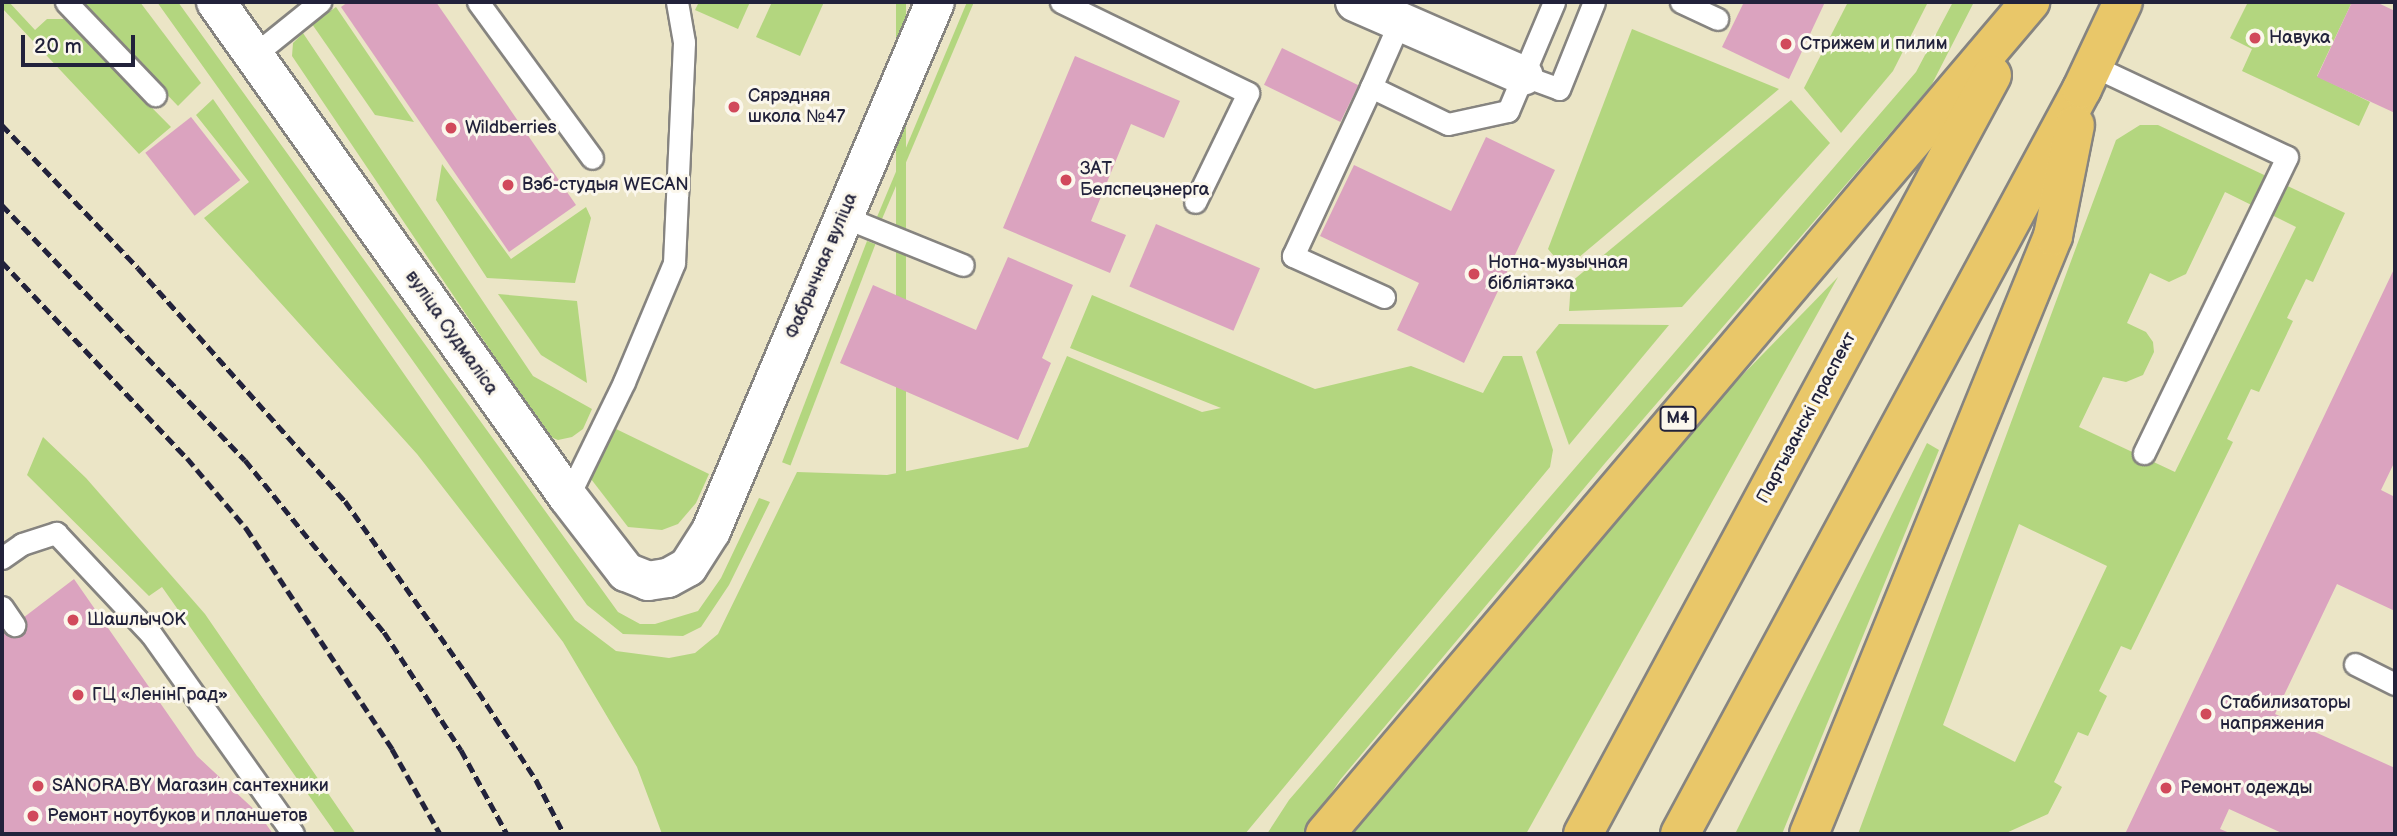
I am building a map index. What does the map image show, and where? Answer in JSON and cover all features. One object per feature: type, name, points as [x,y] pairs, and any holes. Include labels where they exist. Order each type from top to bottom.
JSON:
[{"type":"main road","name":"М4","points":[[1325,834],[2031,2]]},
{"type":"main road","name":"Партызанскі праспект","points":[[1583,834],[2031,2]]},
{"type":"main road","points":[[1680,834],[2087,78],[2123,2]]},
{"type":"main road","points":[[1809,834],[2053,236],[2087,78]]},
{"type":"street","name":"вуліца Судмаліса","points":[[216,2],[568,498],[626,572],[648,581],[668,578],[688,568],[711,531]]},
{"type":"street","name":"Фабрычная вуліца","points":[[711,531],[935,2]]},
{"type":"street","points":[[1355,2],[1524,76]]},
{"type":"lane","points":[[66,2],[155,95]]},
{"type":"lane","points":[[478,2],[592,158]]},
{"type":"lane","points":[[568,498],[624,382],[674,263],[684,41],[677,2]]},
{"type":"lane","points":[[1060,2],[1248,93],[1195,202]]},
{"type":"lane","points":[[1371,87],[1448,124],[1508,111],[1554,2]]},
{"type":"lane","points":[[1524,76],[1559,89],[1594,2]]},
{"type":"lane","points":[[1681,2],[1717,19]]},
{"type":"lane","points":[[254,55],[312,5]]},
{"type":"lane","points":[[1384,297],[1293,256],[1400,21]]},
{"type":"lane","points":[[2087,78],[2287,157],[2144,453]]},
{"type":"lane","points":[[844,217],[963,265]]},
{"type":"lane","points":[[2,558],[22,544],[55,533],[151,634],[293,834]]},
{"type":"lane","points":[[2,607],[14,625]]},
{"type":"lane","points":[[2355,664],[2395,684]]},
{"type":"green space","points":[[2,2],[9,2],[35,30],[47,19],[64,19],[171,127],[139,154],[2,8]]},
{"type":"green space","points":[[78,2],[140,2],[201,83],[178,106]]},
{"type":"green space","points":[[157,2],[178,2],[618,612],[640,624],[655,624],[698,611],[721,578],[759,498],[770,502],[729,585],[701,627],[683,636],[623,634],[587,605]]},
{"type":"green space","points":[[699,2],[750,2],[738,29],[695,10]]},
{"type":"green space","points":[[772,2],[824,2],[800,56],[756,37]]},
{"type":"green space","points":[[896,2],[906,2],[906,487],[896,487]]},
{"type":"green space","points":[[967,2],[974,2],[882,219],[877,217]]},
{"type":"green space","points":[[1848,2],[1928,2],[1893,71],[1841,133],[1804,88]]},
{"type":"green space","points":[[1953,2],[1974,2],[1931,86],[1606,462],[1340,780],[1304,834],[1267,834],[1289,800],[1916,72]]},
{"type":"green space","points":[[2248,2],[2352,2],[2317,76],[2370,102],[2359,126],[2242,71],[2252,49],[2230,38]]},
{"type":"green space","points":[[336,7],[414,122],[375,115],[312,24]]},
{"type":"green space","points":[[1632,29],[1779,89],[1565,269],[1548,249]]},
{"type":"green space","points":[[303,33],[533,376],[592,409],[583,429],[572,437],[558,440],[546,435],[520,401],[515,387],[292,56],[293,43]]},
{"type":"green space","points":[[213,99],[575,620],[616,651],[669,658],[695,653],[718,634],[797,472],[887,475],[1028,447],[1067,356],[1202,412],[1221,408],[1070,348],[1092,295],[1315,389],[1411,366],[1483,393],[1503,356],[1522,356],[1553,450],[1550,467],[1245,834],[662,834],[637,767],[563,642],[417,454],[204,218],[249,182],[196,115]]},
{"type":"green space","points":[[1791,100],[1830,143],[1682,307],[1569,311],[1571,282]]},
{"type":"green space","points":[[2140,125],[2158,125],[2345,213],[2313,282],[2306,279],[2287,318],[2293,321],[2259,392],[2251,389],[2227,439],[2233,442],[2131,650],[2121,646],[2099,691],[2107,696],[2088,736],[2078,732],[2054,782],[2062,787],[2048,814],[2004,834],[1858,834],[2116,140]],"holes":[[[2225,192],[2296,227],[2175,472],[2079,427],[2103,377],[2126,382],[2143,375],[2154,352],[2153,342],[2146,332],[2127,323],[2150,273],[2169,282],[2186,274]],[[2019,524],[2107,566],[2015,762],[1943,725]]]},
{"type":"green space","points":[[442,164],[511,259],[586,207],[591,218],[575,283],[487,278],[436,200]]},
{"type":"green space","points":[[867,241],[875,244],[790,465],[782,462]]},
{"type":"green space","points":[[1838,277],[1526,834],[1351,834],[1652,468]]},
{"type":"green space","points":[[498,294],[577,301],[587,383],[541,355]]},
{"type":"green space","points":[[1559,324],[1669,325],[1569,445],[1536,352]]},
{"type":"green space","points":[[614,428],[709,474],[696,503],[678,524],[662,530],[628,527],[591,479]]},
{"type":"green space","points":[[43,437],[86,478],[205,614],[356,834],[336,834],[162,587],[149,596],[27,475]]},
{"type":"green space","points":[[1927,443],[1939,450],[1782,834],[1735,834]]},
{"type":"building","points":[[348,2],[436,2],[576,205],[509,252],[341,7]]},
{"type":"building","points":[[1744,2],[1825,2],[1789,79],[1722,47]]},
{"type":"building","points":[[2352,2],[2376,2],[2395,11],[2395,113],[2317,77]]},
{"type":"building","points":[[1282,48],[1358,85],[1340,122],[1264,85]]},
{"type":"building","name":"ЗАТ Белспецэнерга","points":[[1075,56],[1180,101],[1164,138],[1131,124],[1091,221],[1126,235],[1110,273],[1003,228]]},
{"type":"building","points":[[191,117],[240,180],[195,216],[145,153]]},
{"type":"building","points":[[1486,137],[1555,170],[1464,363],[1397,330],[1419,283],[1320,236],[1354,165],[1451,211]]},
{"type":"building","points":[[1156,224],[1260,268],[1233,331],[1129,287]]},
{"type":"building","points":[[1008,257],[1073,285],[1042,358],[1051,363],[1018,440],[840,363],[873,285],[976,330]]},
{"type":"building","points":[[2395,267],[2395,461],[2381,490],[2395,497],[2395,611],[2337,584],[2275,714],[2395,768],[2395,834],[2284,834],[2229,809],[2220,829],[2232,834],[2125,834]]},
{"type":"building","name":"ГЦ «ЛенінГрад»","points":[[74,579],[197,756],[259,814],[273,834],[2,834],[2,634]]},
{"type":"railway","points":[[2,125],[138,268],[345,501],[470,679],[536,780],[564,834]]},
{"type":"railway","points":[[2,205],[245,460],[384,632],[461,750],[507,834]]},
{"type":"railway","points":[[2,262],[187,458],[246,528],[392,749],[440,834]]},
{"type":"place","name":"Навука","points":[[2255,38]]},
{"type":"place","name":"Стрижем и пилим","points":[[1786,44]]},
{"type":"place","name":"Сярэдняя школа №47","points":[[734,107]]},
{"type":"place","name":"Wildberries","points":[[451,128]]},
{"type":"place","name":"ЗАТ Белспецэнерга","points":[[1066,180]]},
{"type":"place","name":"Вэб-студыя WECAN","points":[[508,185]]},
{"type":"place","name":"Нотна-музычная бібліятэка","points":[[1474,274]]},
{"type":"place","name":"ШашлычОК","points":[[73,620]]},
{"type":"place","name":"ГЦ «ЛенінГрад»","points":[[78,695]]},
{"type":"place","name":"Стабилизаторы напряжения","points":[[2206,714]]},
{"type":"place","name":"SANORA.BY Магазин сантехники","points":[[38,786]]},
{"type":"place","name":"Ремонт одежды","points":[[2166,788]]},
{"type":"place","name":"Ремонт ноутбуков и планшетов","points":[[33,816]]}]
